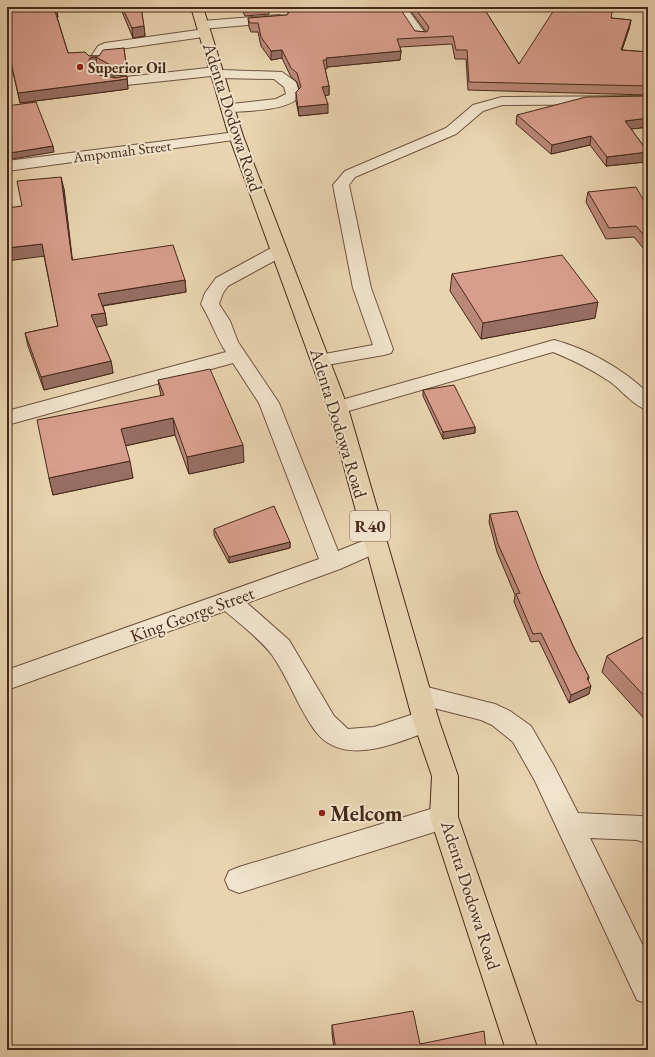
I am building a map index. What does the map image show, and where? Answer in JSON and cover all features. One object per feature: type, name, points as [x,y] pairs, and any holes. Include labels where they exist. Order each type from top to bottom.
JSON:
[{"type":"main road","name":"Adenta Dodowa Road","points":[[201,22],[236,136],[338,408],[426,721],[445,776],[444,817],[522,1050]]},
{"type":"street","points":[[400,7],[421,36]]},
{"type":"street","points":[[228,108],[279,103],[292,96],[290,85],[277,75],[217,73],[117,82],[102,79],[96,66],[103,49],[110,46],[201,22],[283,18]]},
{"type":"street","points":[[321,360],[383,350],[385,347],[362,288],[340,185],[350,174],[451,131],[478,108],[488,104],[502,101],[648,100]]},
{"type":"street","name":"Ampomah Street","points":[[7,166],[236,136]]},
{"type":"street","points":[[280,251],[222,282],[214,293],[210,304],[221,321],[229,342],[239,355],[269,403],[332,563]]},
{"type":"street","points":[[338,408],[554,346],[578,355],[608,372],[633,389],[648,404]]},
{"type":"street","points":[[7,418],[239,355]]},
{"type":"street","name":"King George Street","points":[[7,680],[332,563],[375,544]]},
{"type":"street","points":[[229,600],[280,646],[325,724],[334,733],[346,740],[380,737],[426,721]]},
{"type":"street","points":[[419,696],[486,711],[501,718],[522,734],[545,774],[648,989]]},
{"type":"street","points":[[238,880],[444,817]]},
{"type":"street","points":[[569,825],[640,828],[648,832]]},
{"type":"building","points":[[7,7],[56,7],[54,8],[68,53],[85,52],[89,56],[99,56],[103,50],[124,48],[126,65],[112,66],[96,57],[90,58],[88,62],[99,75],[115,78],[127,76],[127,79],[18,93],[7,45]]},
{"type":"building","points":[[122,7],[141,7],[144,26],[132,28]]},
{"type":"building","points":[[243,7],[268,7],[269,9],[245,11]]},
{"type":"building","points":[[288,7],[399,7],[415,31],[427,32],[429,27],[414,7],[483,7],[519,64],[556,7],[613,7],[611,18],[631,20],[621,50],[648,52],[648,86],[469,82],[467,50],[456,50],[453,36],[397,39],[401,51],[326,58],[327,60],[323,60],[329,86],[322,87],[328,104],[298,107],[296,92],[301,87],[297,73],[291,68],[282,50],[271,51],[261,37],[258,23],[250,23],[248,18],[287,15],[290,11]]},
{"type":"building","points":[[648,96],[648,118],[625,121],[648,152],[607,157],[591,136],[552,145],[517,115],[586,97]]},
{"type":"building","points":[[36,102],[53,146],[10,153],[7,138],[7,106]]},
{"type":"building","points":[[61,177],[72,260],[173,245],[185,280],[98,294],[105,313],[91,315],[111,361],[41,377],[25,333],[58,326],[42,244],[7,248],[7,208],[22,206],[17,181]]},
{"type":"building","points":[[636,187],[644,201],[648,201],[648,240],[636,226],[609,228],[588,192]]},
{"type":"building","points":[[562,255],[598,302],[483,323],[452,274]]},
{"type":"building","points":[[210,369],[243,445],[187,457],[173,418],[121,429],[130,461],[49,478],[37,420],[164,395],[158,380]]},
{"type":"building","points":[[454,385],[475,427],[443,432],[423,390]]},
{"type":"building","points":[[274,506],[290,542],[229,557],[214,529]]},
{"type":"building","points":[[517,511],[541,574],[573,646],[589,677],[587,678],[591,686],[571,695],[541,633],[533,634],[516,594],[520,593],[498,544],[490,514]]},
{"type":"building","points":[[648,635],[648,700],[607,656]]},
{"type":"building","points":[[413,1011],[420,1044],[484,1031],[486,1050],[336,1050],[332,1025]]},
{"type":"place","name":"Superior Oil","points":[[80,67]]},
{"type":"place","name":"Melcom","points":[[322,813]]}]
